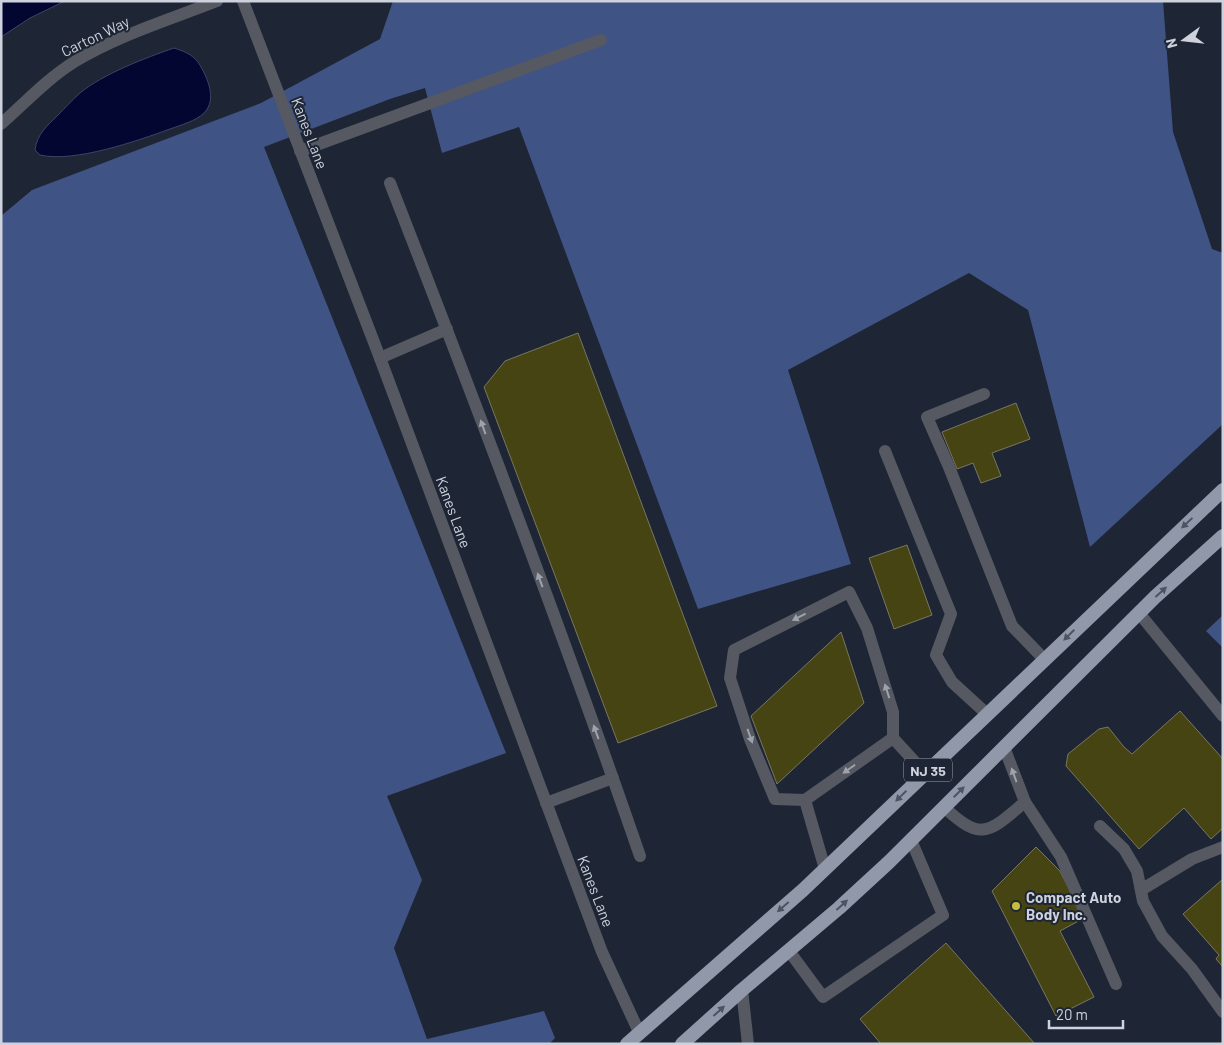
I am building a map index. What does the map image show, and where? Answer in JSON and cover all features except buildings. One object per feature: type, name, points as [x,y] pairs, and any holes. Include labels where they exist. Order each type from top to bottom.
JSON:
[{"type":"highway","name":"NJ 35","points":[[627,1044],[803,890],[1223,490]]},
{"type":"highway","name":"NJ 35","points":[[682,1044],[853,895],[911,840],[1139,613],[1223,536]]},
{"type":"street","name":"Carton Way","points":[[1,124],[54,77],[89,54],[116,41],[217,1]]},
{"type":"street","name":"Kanes Lane","points":[[243,1],[380,358],[602,952],[639,1032]]},
{"type":"street","points":[[300,152],[601,40]]},
{"type":"street","points":[[390,184],[447,329],[640,856]]},
{"type":"street","points":[[380,358],[447,329]]},
{"type":"street","points":[[984,394],[927,417],[949,467],[1012,626],[1044,660]]},
{"type":"street","points":[[885,451],[951,614],[936,655],[952,682],[987,714]]},
{"type":"street","points":[[892,738],[805,800],[775,799],[750,739],[730,678],[734,650],[849,592],[867,628],[894,712],[892,738],[925,773]]},
{"type":"street","points":[[1139,613],[1223,716]]},
{"type":"street","points":[[1004,747],[1025,802],[1061,857],[1116,984]]},
{"type":"street","points":[[546,803],[613,778]]},
{"type":"street","points":[[805,800],[825,869]]},
{"type":"street","points":[[944,807],[969,828],[982,830],[996,826],[1025,802]]},
{"type":"street","points":[[1100,826],[1124,849],[1137,871],[1143,901],[1162,936],[1192,969],[1223,1012]]},
{"type":"street","points":[[789,951],[822,997],[943,915],[911,840]]},
{"type":"street","points":[[1141,890],[1192,859],[1223,847]]},
{"type":"street","points":[[742,990],[748,1044]]},
{"type":"shaded area","points":[[1,1],[65,1],[30,18],[1,37]]},
{"type":"shaded area","points":[[393,1],[1163,1],[1173,132],[1212,249],[1223,253],[1223,424],[1090,547],[1028,310],[969,273],[788,370],[851,564],[698,609],[519,127],[442,153],[425,88],[390,99],[264,147],[506,753],[387,796],[422,880],[394,948],[427,1039],[544,1011],[555,1038],[549,1044],[1,1044],[1,216],[32,190],[261,103],[380,39]]},
{"type":"shaded area","points":[[174,48],[194,58],[206,77],[210,91],[210,100],[207,109],[201,116],[141,139],[105,150],[54,157],[40,155],[35,150],[38,139],[46,127],[89,86],[125,67]]},
{"type":"shaded area","points":[[1223,615],[1223,648],[1206,631]]},
{"type":"place","name":"Compact Auto Body Inc.","points":[[1016,906]]}]
